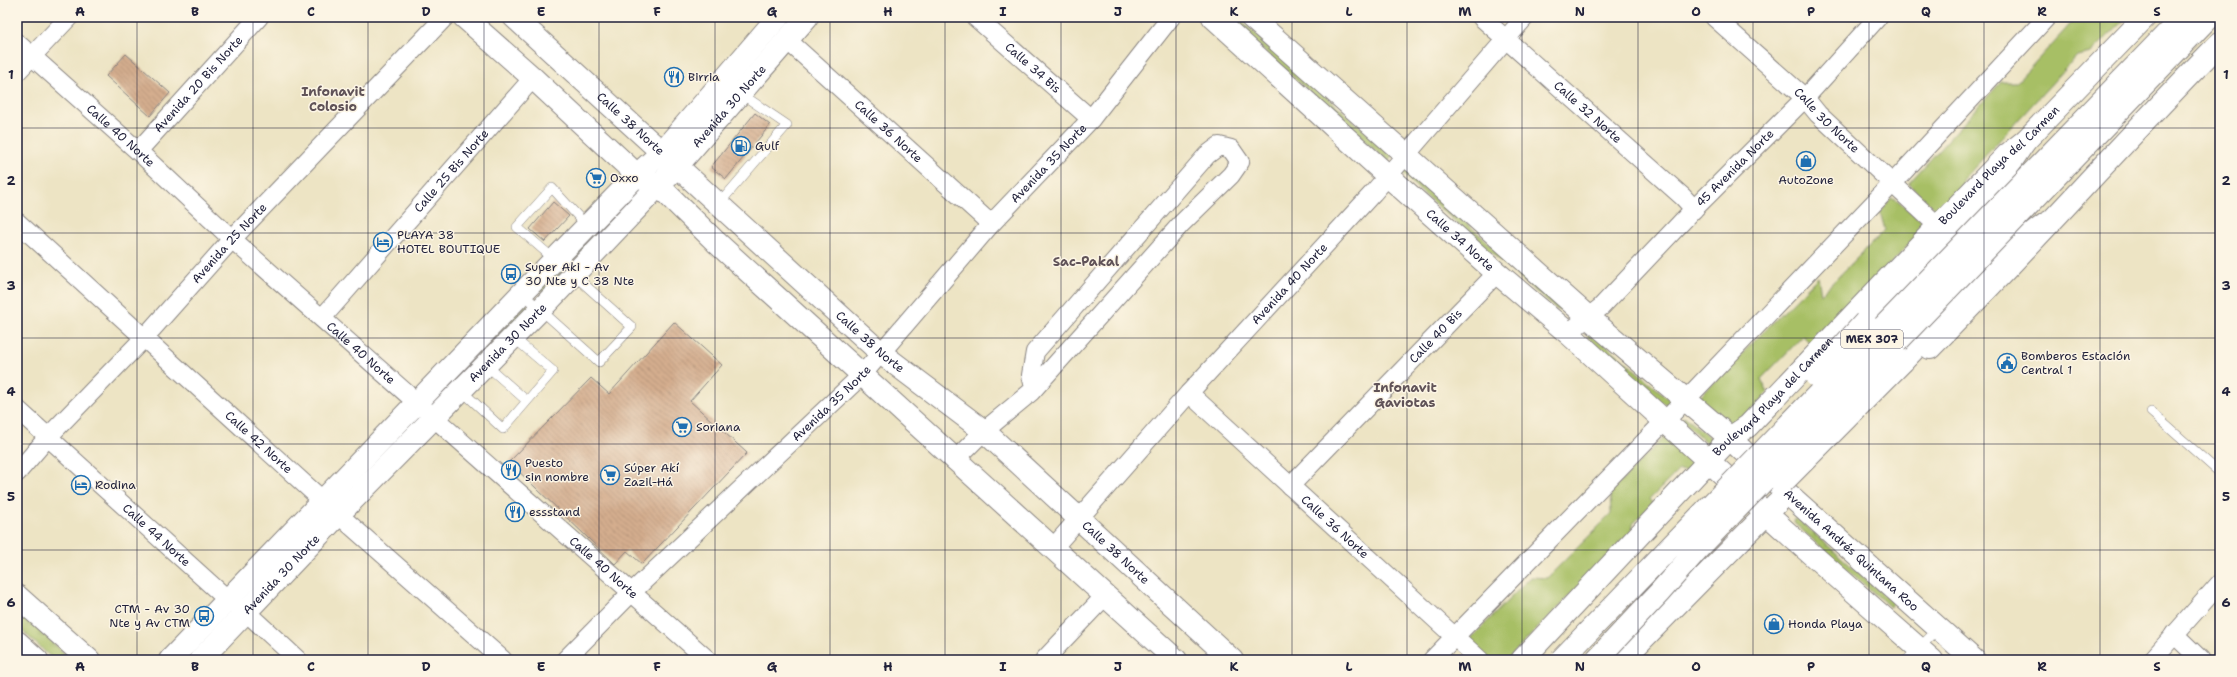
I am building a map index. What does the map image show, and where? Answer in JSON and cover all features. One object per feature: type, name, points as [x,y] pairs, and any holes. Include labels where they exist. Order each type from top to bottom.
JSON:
[{"type":"main road","points":[[464,17],[533,78],[637,175],[658,185],[716,242],[954,461],[1176,660]]},
{"type":"main road","name":"Calle 38 Norte","points":[[514,17],[882,354],[984,431],[1232,660]]},
{"type":"main road","name":"Avenida 30 Norte","points":[[200,660],[339,514],[435,419],[461,390],[542,309],[658,185],[670,159],[778,17]]},
{"type":"main road","name":"Avenida 30 Norte","points":[[170,660],[322,500],[637,175],[670,159],[740,93],[786,39],[807,17]]},
{"type":"main road","name":"Calle 34 Norte","points":[[1213,17],[1388,176],[1497,273],[1568,333],[1709,460]]},
{"type":"main road","points":[[1251,17],[1588,317],[1730,438]]},
{"type":"main road","name":"Boulevard Playa del Carmen","points":[[1522,660],[1730,438],[1748,426],[1938,226],[2007,156],[2025,140],[2145,17]]},
{"type":"main road","name":"MEX 307","points":[[1561,660],[1649,567],[2183,17]]},
{"type":"main road","name":"MEX 307","points":[[1596,660],[1660,593],[1696,551],[2209,17]]},
{"type":"main road","points":[[1622,660],[2017,259],[2047,224],[2220,43]]},
{"type":"main road","points":[[1649,567],[1671,527],[1803,392],[1865,322],[1936,248],[2006,170],[2025,140]]},
{"type":"main road","points":[[1660,593],[1705,561],[1903,361],[2005,254],[2047,224]]},
{"type":"main road","name":"Avenida Andrés Quintana Roo","points":[[1730,438],[1787,493],[1974,660]]},
{"type":"main road","points":[[1709,460],[1919,656]]},
{"type":"main road","points":[[17,596],[89,660]]},
{"type":"main road","points":[[17,642],[36,660]]},
{"type":"street","points":[[17,72],[69,17]]},
{"type":"street","name":"Avenida 20 Bis Norte","points":[[138,151],[259,17]]},
{"type":"street","name":"Avenida 25 Norte","points":[[17,473],[48,437],[144,338],[232,239],[445,17]]},
{"type":"street","name":"Calle 34 Bis","points":[[975,17],[1091,119]]},
{"type":"street","name":"Avenida 35 Norte","points":[[565,660],[632,592],[862,375],[882,354],[991,224],[1091,119],[1171,17]]},
{"type":"street","name":"Calle 32 Norte","points":[[1481,17],[1683,197],[1694,209]]},
{"type":"street","name":"Avenida 40 Norte","points":[[1052,549],[1189,393],[1388,176],[1525,17]]},
{"type":"street","name":"Calle 30 Norte","points":[[1714,17],[1805,98],[1818,114],[1938,226]]},
{"type":"street","name":"45 Avenida Norte","points":[[1568,333],[1601,307],[1694,209],[1805,98],[1878,17]]},
{"type":"street","points":[[1432,660],[1454,636],[1524,567],[1892,184],[2047,17]]},
{"type":"street","name":"Calle 36 Norte","points":[[786,39],[991,224]]},
{"type":"street","name":"Calle 40 Norte","points":[[17,43],[138,151],[232,239],[708,660]]},
{"type":"street","name":"Calle 25 Bis Norte","points":[[322,318],[533,78]]},
{"type":"street","points":[[954,461],[984,431],[1034,387],[1181,224],[1239,165],[1239,158],[1231,149],[1218,146],[1207,155],[1035,352],[1031,374],[1034,387]]},
{"type":"street","name":"Calle 42 Norte","points":[[17,222],[322,500],[503,660]]},
{"type":"street","name":"Calle 40 Bis","points":[[1290,486],[1497,273]]},
{"type":"street","name":"Calle 36 Norte","points":[[1189,393],[1480,660]]},
{"type":"street","name":"Calle 44 Norte","points":[[17,409],[227,599],[245,611],[298,660]]},
{"type":"street","points":[[2152,660],[2220,583]]},
{"type":"street","points":[[1044,660],[1104,597]]},
{"type":"street","points":[[2174,634],[2201,660]]},
{"type":"lane","points":[[718,205],[786,125],[740,93]]},
{"type":"lane","points":[[554,260],[517,227],[552,188],[587,227]]},
{"type":"lane","points":[[522,293],[542,309],[599,362],[632,327],[574,275]]},
{"type":"lane","points":[[461,390],[503,429],[553,371],[514,338]]},
{"type":"lane","points":[[486,366],[527,401]]},
{"type":"lane","points":[[2151,412],[2220,472]]},
{"type":"lane","points":[[1919,656],[1938,629]]},
{"type":"green space","points":[[1226,17],[1237,17],[1393,156],[1388,162]]},
{"type":"green space","points":[[2077,17],[2127,17],[2091,53],[2077,56],[1963,180],[1963,191],[1940,213],[1908,184],[2001,82],[2017,82]]},
{"type":"green space","points":[[1406,171],[1561,305],[1561,309],[1557,310],[1418,189],[1403,173]]},
{"type":"green space","points":[[637,189],[640,191],[544,291],[541,291],[541,288]]},
{"type":"green space","points":[[1891,198],[1896,199],[1927,226],[1812,345],[1803,336],[1761,379],[1768,393],[1738,424],[1728,426],[1698,398],[1818,277],[1821,294],[1885,230],[1880,212]]},
{"type":"green space","points":[[526,304],[529,306],[438,399],[435,398]]},
{"type":"green space","points":[[1587,333],[1592,333],[1670,400],[1668,405],[1661,402],[1588,338]]},
{"type":"green space","points":[[1684,416],[1714,441],[1710,446],[1683,421]]},
{"type":"green space","points":[[1667,434],[1698,463],[1689,472],[1679,470],[1650,499],[1653,503],[1633,524],[1633,530],[1507,660],[1489,660],[1470,643],[1471,638],[1531,577],[1547,578],[1611,514],[1610,493]]},
{"type":"green space","points":[[1795,519],[1800,521],[1893,603],[1890,607],[1794,523]]},
{"type":"green space","points":[[17,610],[72,660],[54,660],[17,626]]},
{"type":"building","points":[[126,54],[170,93],[150,116],[106,76]]},
{"type":"building","name":"Gulf","points":[[755,113],[770,125],[726,179],[711,167]]},
{"type":"building","points":[[553,202],[569,216],[545,242],[530,229]]},
{"type":"building","name":"Súper Akí Zazil-Há","points":[[674,322],[722,365],[690,401],[747,453],[642,564],[627,551],[615,564],[509,462],[591,378],[609,394]]},
{"type":"place","name":"Birria","points":[[674,77]]},
{"type":"place","name":"Gulf","points":[[741,146]]},
{"type":"place","name":"AutoZone","points":[[1806,161]]},
{"type":"place","name":"Oxxo","points":[[596,178]]},
{"type":"place","name":"PLAYA 38 HOTEL BOUTIQUE","points":[[383,242]]},
{"type":"place","name":"Super Aki - Av 30 Nte y C 38 Nte","points":[[511,274]]},
{"type":"place","name":"Bomberos Estación Central 1","points":[[2007,363]]},
{"type":"place","name":"Soriana","points":[[682,427]]},
{"type":"place","name":"Puesto sin nombre","points":[[511,470]]},
{"type":"place","name":"Súper Akí Zazil-Há","points":[[610,475]]},
{"type":"place","name":"Rodina","points":[[81,485]]},
{"type":"place","name":"essstand","points":[[515,512]]},
{"type":"place","name":"CTM - Av 30 Nte y Av CTM","points":[[204,616]]},
{"type":"place","name":"Honda Playa","points":[[1774,624]]},
{"type":"district","name":"Infonavit Colosio","points":[[333,98]]},
{"type":"district","name":"Sac-Pakal","points":[[1086,261]]},
{"type":"district","name":"Infonavit Gaviotas","points":[[1405,394]]}]
